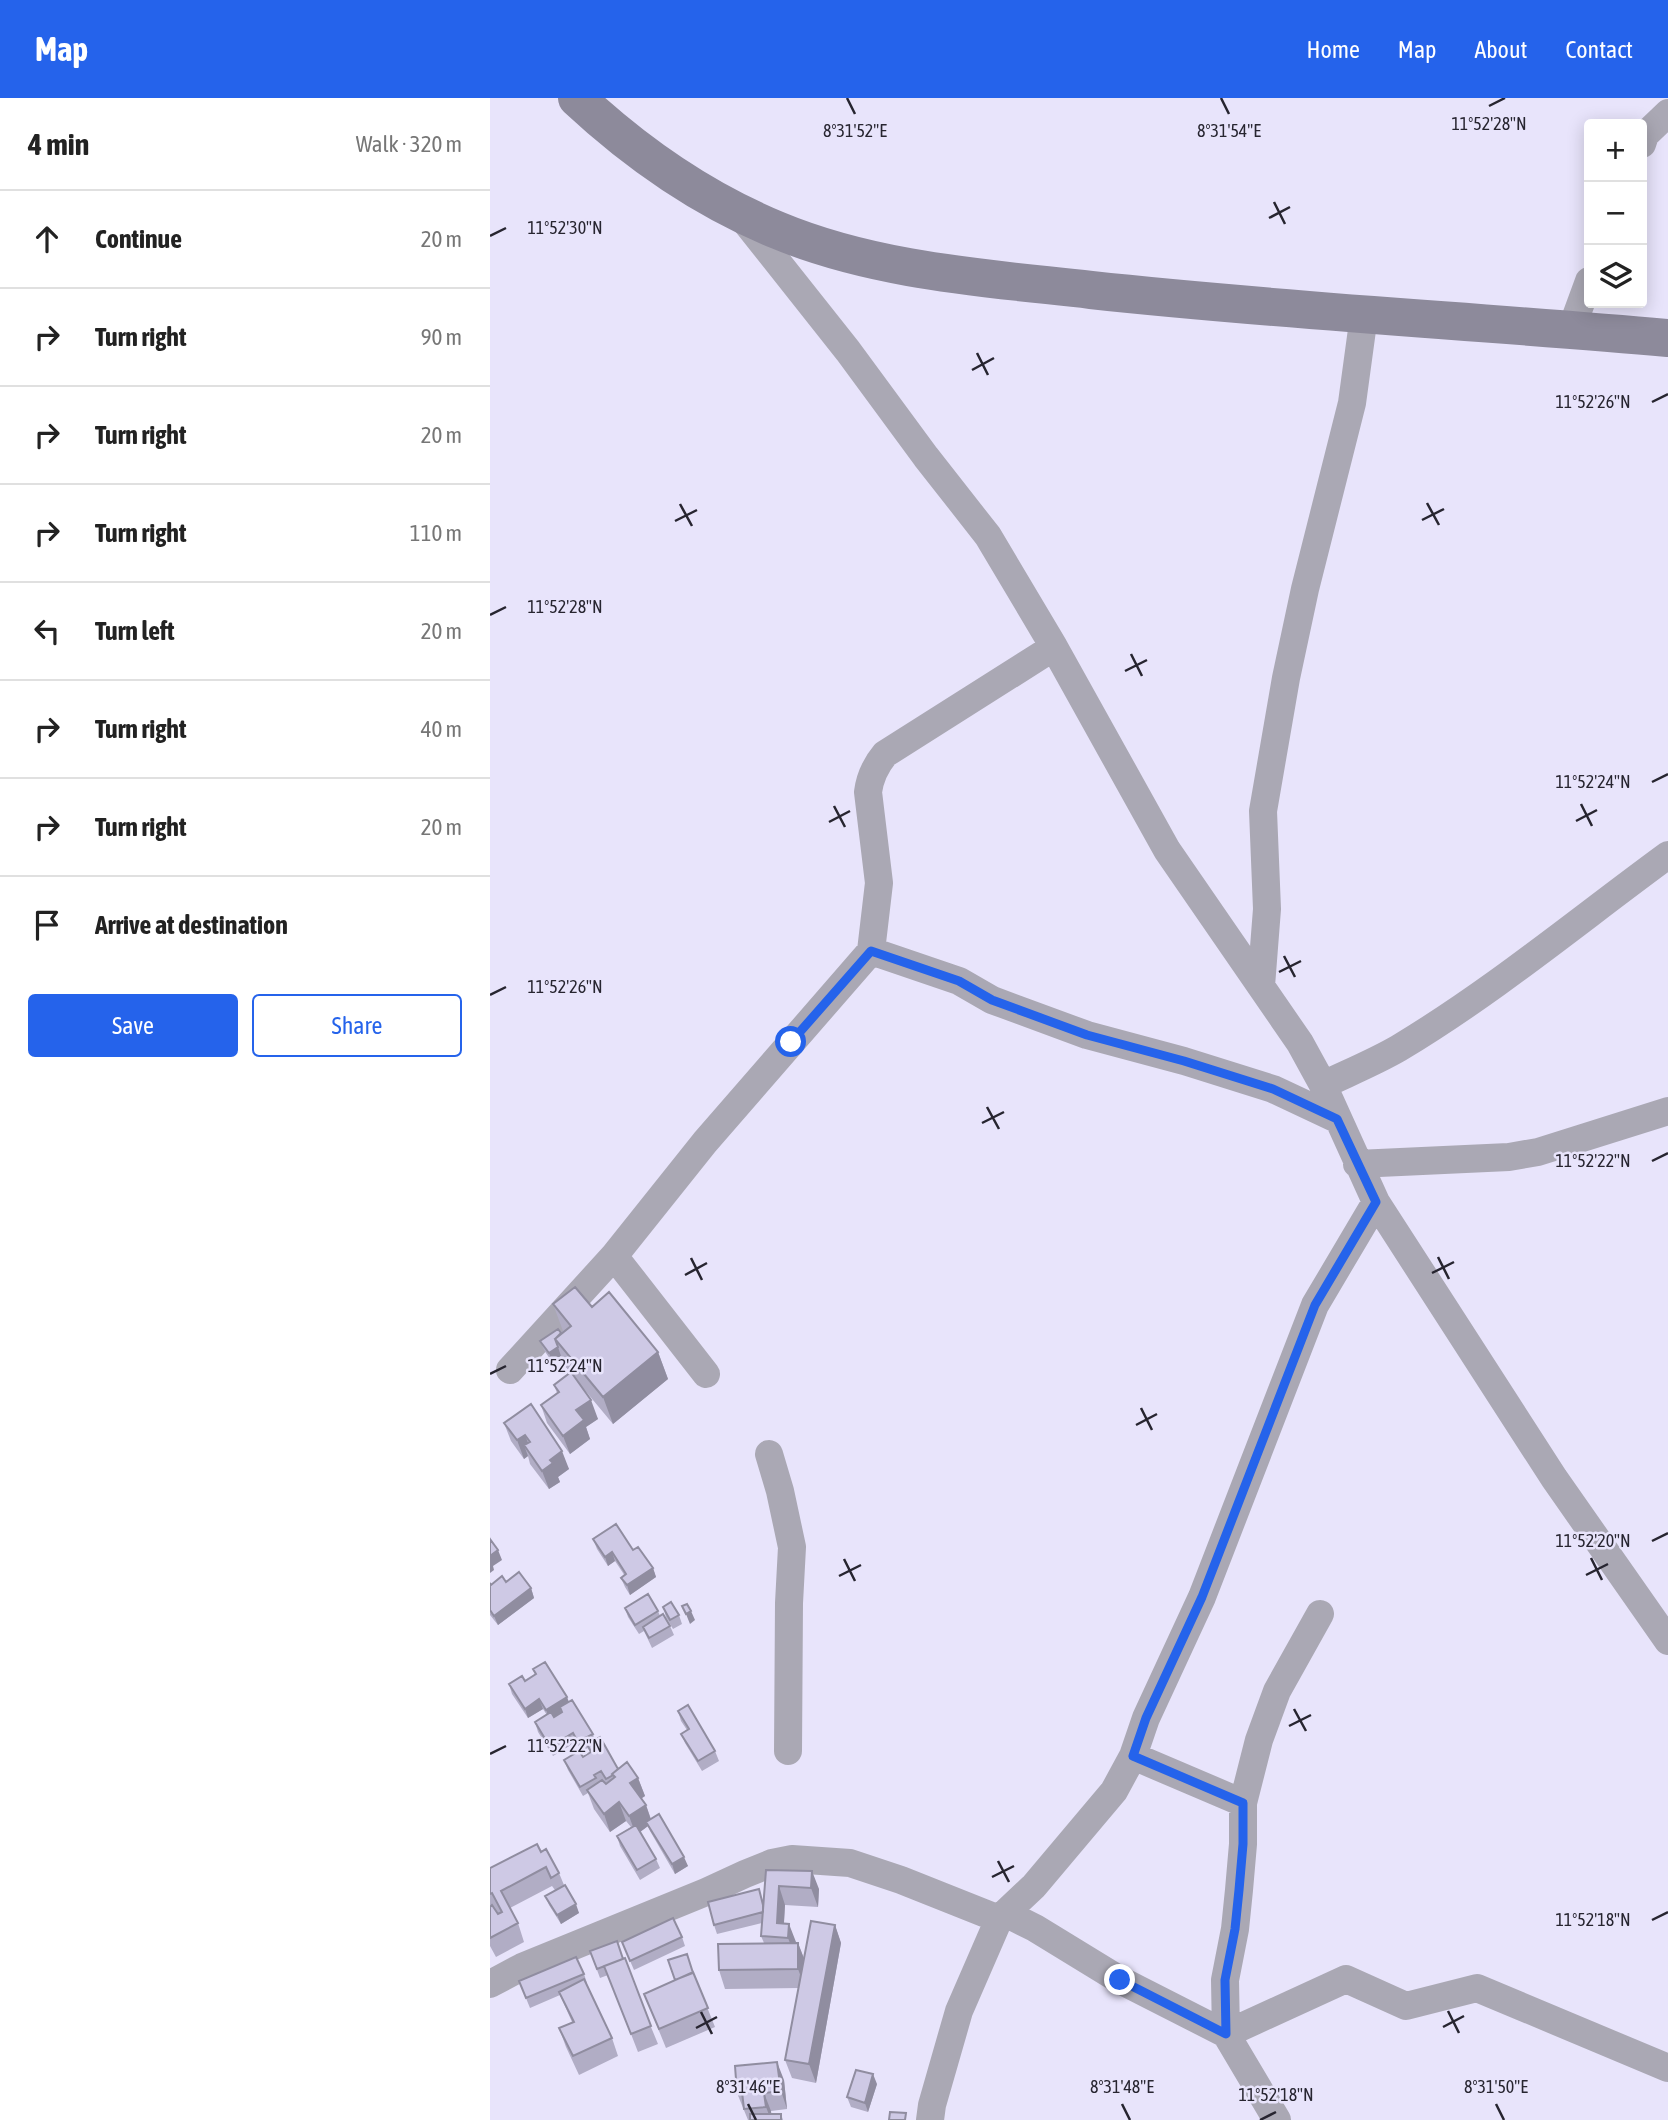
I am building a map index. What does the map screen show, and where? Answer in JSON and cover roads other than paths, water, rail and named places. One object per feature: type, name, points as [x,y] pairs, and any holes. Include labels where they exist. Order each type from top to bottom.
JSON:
[{"type":"main road","points":[[578,98],[648,159],[691,186],[776,230],[821,246],[874,260],[998,279],[1168,298],[1668,338]]},
{"type":"street","points":[[1647,134],[1668,113]]},
{"type":"street","points":[[737,211],[848,351],[988,536],[1054,647],[1167,850],[1300,1043],[1323,1085],[1376,1202],[1554,1478],[1668,1642]]},
{"type":"street","points":[[1571,330],[1584,295]]},
{"type":"street","points":[[1261,986],[1267,909],[1264,811],[1286,678],[1305,589],[1352,403],[1364,315]]},
{"type":"street","points":[[510,1370],[614,1256],[705,1142],[871,951],[879,883],[868,792],[877,764],[885,754],[1054,647]]},
{"type":"street","points":[[1323,1085],[1398,1049],[1472,1000],[1534,957],[1668,855]]},
{"type":"street","points":[[871,951],[959,981],[992,1000],[1087,1035],[1273,1089],[1337,1119]]},
{"type":"street","points":[[1357,1164],[1509,1157],[1538,1152],[1668,1111]]},
{"type":"street","points":[[929,2120],[959,2011],[1002,1916],[1034,1886],[1114,1791],[1133,1756],[1146,1718],[1202,1597],[1315,1305],[1376,1202]]},
{"type":"street","points":[[614,1256],[706,1374]]},
{"type":"street","points":[[769,1454],[792,1547],[788,1751]]},
{"type":"street","points":[[1278,2120],[1226,2034],[1225,1980],[1235,1929],[1243,1844],[1243,1803],[1259,1740],[1277,1690],[1320,1614]]},
{"type":"street","points":[[1133,1756],[1243,1803]]},
{"type":"street","points":[[490,1984],[522,1967],[745,1874],[772,1863],[792,1859],[850,1863],[1035,1928],[1120,1980],[1226,2034]]},
{"type":"street","points":[[1226,2034],[1346,1979],[1406,2006],[1477,1988],[1668,2068]]}]
